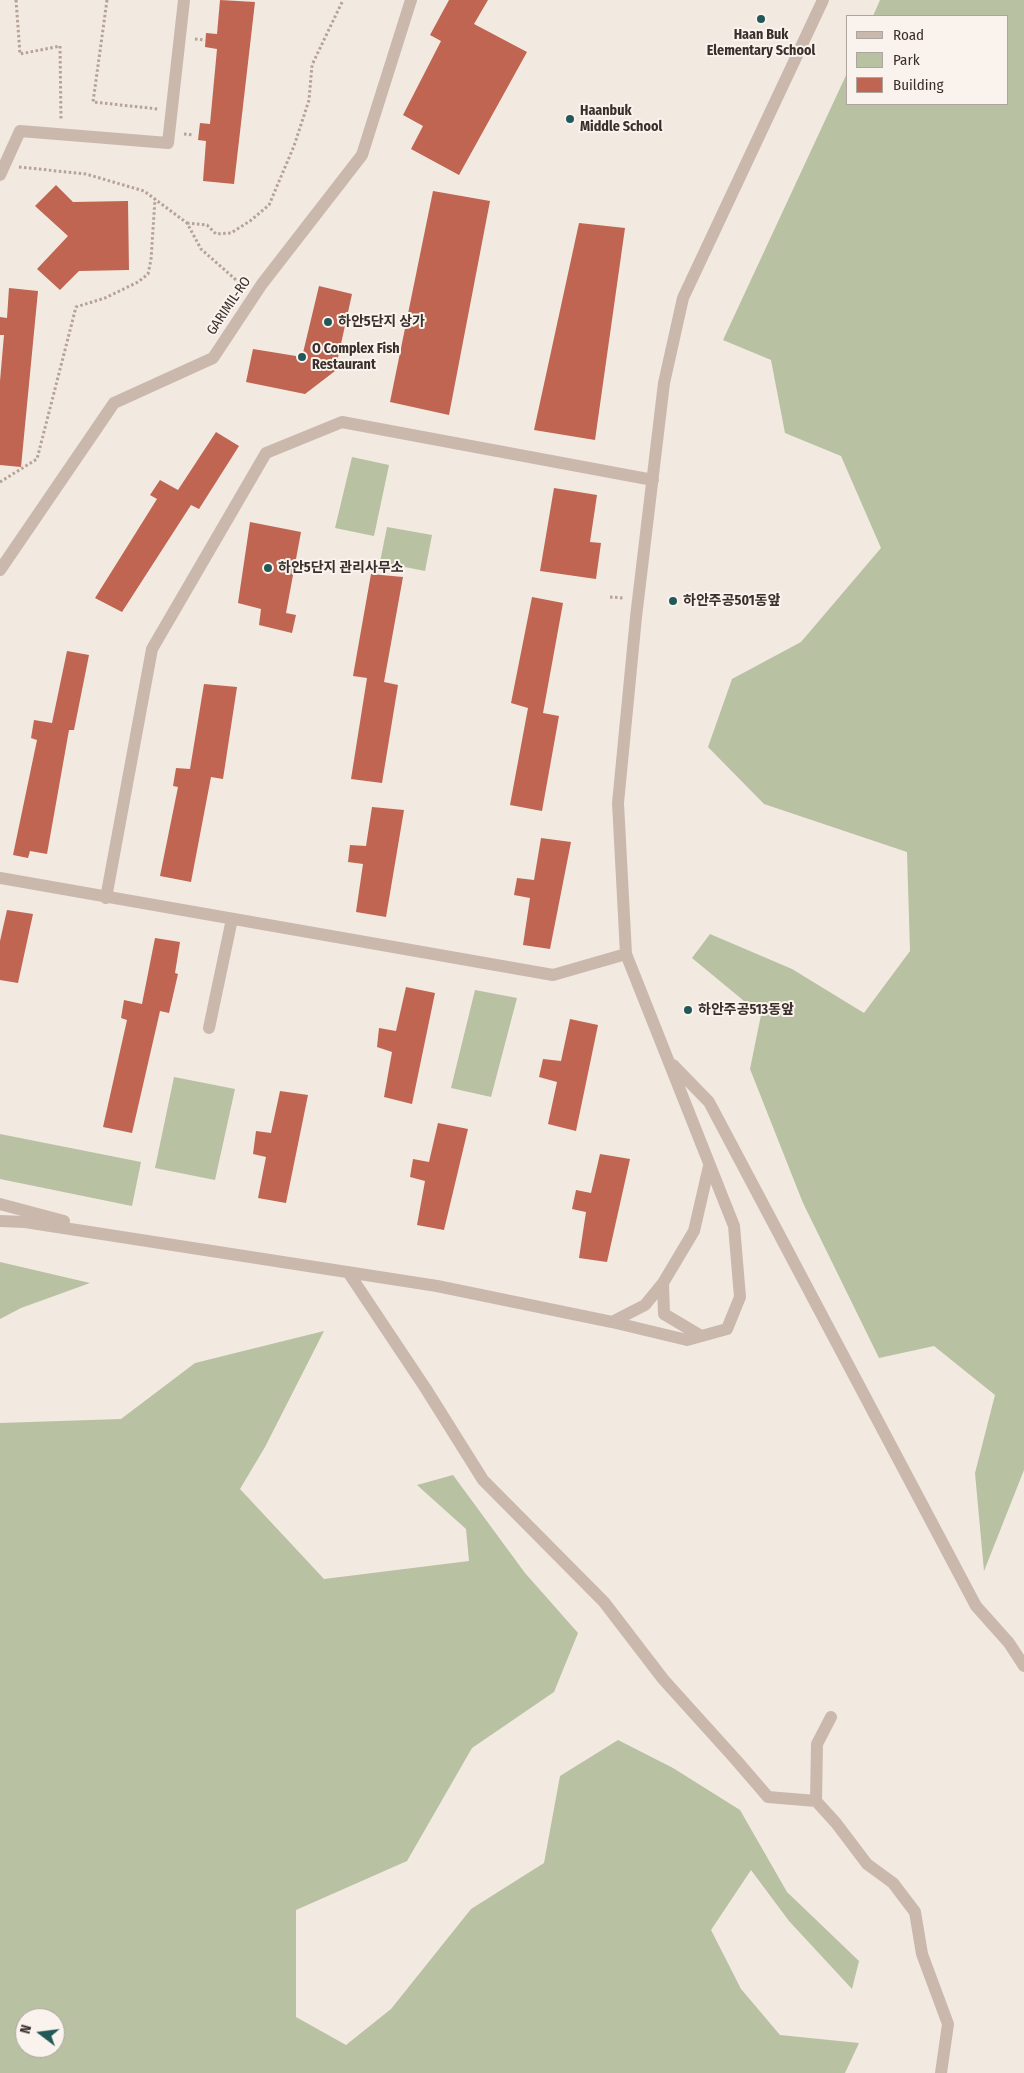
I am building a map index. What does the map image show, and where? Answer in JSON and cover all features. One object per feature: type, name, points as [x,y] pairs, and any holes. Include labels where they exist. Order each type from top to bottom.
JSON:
[{"type":"street","points":[[2,170],[20,131],[168,143],[184,0]]},
{"type":"street","name":"GARIMIL-RO","points":[[0,570],[114,403],[213,358],[254,296],[362,155],[411,0]]},
{"type":"street","points":[[0,1221],[25,1222],[436,1286],[612,1322],[687,1340],[727,1329],[740,1297],[734,1226],[626,954],[618,803],[636,616],[664,383],[683,298],[823,0]]},
{"type":"street","points":[[106,898],[152,649],[266,453],[342,422],[653,480]]},
{"type":"street","points":[[0,878],[553,975],[626,954]]},
{"type":"street","points":[[209,1028],[232,919]]},
{"type":"street","points":[[668,1060],[709,1102],[976,1606],[1009,1643],[1024,1666]]},
{"type":"street","points":[[612,1322],[645,1306],[663,1282],[694,1231],[709,1166]]},
{"type":"street","points":[[0,1204],[112,1236]]},
{"type":"street","points":[[348,1272],[426,1389],[483,1480],[604,1602],[663,1679],[768,1797],[816,1801],[868,1864],[893,1883],[915,1912],[922,1954],[948,2024],[941,2073]]},
{"type":"street","points":[[663,1282],[664,1314],[701,1336]]},
{"type":"street","points":[[816,1801],[817,1744],[831,1717]]},
{"type":"path","points":[[16,0],[20,54],[60,46],[61,134]]},
{"type":"path","points":[[107,0],[93,102],[171,111]]},
{"type":"path","points":[[186,223],[206,225],[216,234],[231,233],[250,222],[269,205],[294,146],[309,100],[312,65],[343,0]]},
{"type":"path","points":[[2,170],[86,174],[144,191],[186,223],[201,249],[254,296]]},
{"type":"path","points":[[0,482],[37,459],[76,307],[105,298],[138,282],[148,274],[151,260],[155,199]]},
{"type":"green space","points":[[880,0],[1024,0],[1024,1470],[984,1571],[975,1473],[995,1395],[934,1346],[879,1358],[803,1203],[750,1069],[761,1015],[692,958],[710,934],[792,969],[864,1013],[910,951],[907,852],[764,804],[708,747],[732,679],[801,642],[881,548],[841,456],[785,433],[771,360],[723,340],[846,75],[846,105],[1009,105],[1009,15],[873,15]]},
{"type":"green space","points":[[352,457],[389,465],[374,536],[335,528]]},
{"type":"green space","points":[[387,527],[432,535],[425,571],[380,562]]},
{"type":"green space","points":[[475,990],[517,998],[491,1097],[451,1088]]},
{"type":"green space","points":[[174,1077],[235,1089],[215,1180],[155,1168]]},
{"type":"green space","points":[[0,1134],[141,1162],[132,1206],[0,1179]]},
{"type":"green space","points":[[0,1262],[90,1283],[21,1308],[0,1319]]},
{"type":"green space","points":[[324,1331],[265,1447],[240,1489],[324,1579],[469,1561],[466,1529],[417,1485],[453,1475],[525,1573],[578,1633],[554,1692],[472,1748],[407,1861],[296,1910],[296,2017],[346,2045],[391,2009],[471,1909],[544,1863],[560,1776],[618,1740],[673,1768],[740,1810],[787,1892],[859,1961],[852,1989],[789,1921],[751,1870],[711,1930],[741,1989],[780,2035],[859,2043],[845,2073],[0,2073],[0,1423],[121,1419],[195,1363]]},
{"type":"building","points":[[220,0],[255,2],[234,184],[203,181],[206,141],[198,140],[200,123],[210,124],[217,49],[205,47],[206,33],[217,34]]},
{"type":"building","points":[[449,0],[488,0],[474,24],[527,52],[459,175],[411,149],[423,126],[403,115],[441,41],[430,35]]},
{"type":"building","points":[[56,185],[73,202],[128,201],[129,270],[79,271],[60,290],[37,269],[68,236],[35,206]]},
{"type":"building","points":[[433,191],[490,201],[449,415],[390,402]]},
{"type":"building","points":[[579,223],[625,228],[595,440],[534,430]]},
{"type":"building","name":"하안5단지 상가","points":[[319,286],[352,294],[335,371],[305,394],[246,382],[253,349],[302,357]]},
{"type":"building","points":[[9,288],[38,291],[21,467],[0,465],[0,381],[4,335],[0,335],[0,317],[7,318]]},
{"type":"building","points":[[216,432],[239,446],[199,509],[191,505],[122,612],[95,598],[157,499],[150,495],[160,480],[178,490]]},
{"type":"building","points":[[554,488],[597,495],[590,542],[601,543],[596,579],[540,571]]},
{"type":"building","name":"하안5단지 관리사무소","points":[[250,522],[301,532],[286,613],[296,615],[292,633],[259,625],[261,609],[238,603]]},
{"type":"building","points":[[371,574],[403,577],[384,682],[398,685],[382,783],[351,779],[367,678],[353,676]]},
{"type":"building","points":[[532,597],[563,603],[543,713],[559,716],[542,811],[510,805],[528,708],[511,703]]},
{"type":"building","points":[[67,651],[89,655],[74,730],[69,730],[47,854],[30,851],[28,858],[13,855],[37,740],[31,738],[34,720],[52,723]]},
{"type":"building","points":[[204,684],[237,687],[223,779],[211,777],[191,882],[160,876],[178,787],[173,786],[176,768],[190,769]]},
{"type":"building","points":[[372,807],[404,810],[386,917],[356,912],[363,864],[348,862],[350,845],[366,846]]},
{"type":"building","points":[[541,838],[571,842],[550,949],[523,945],[530,898],[514,895],[517,878],[534,880]]},
{"type":"building","points":[[7,910],[33,914],[18,983],[0,980],[0,941]]},
{"type":"building","points":[[155,938],[180,942],[175,973],[178,974],[169,1013],[160,1011],[132,1133],[103,1127],[127,1020],[121,1018],[124,1000],[142,1004]]},
{"type":"building","points":[[406,987],[435,993],[412,1104],[384,1097],[392,1052],[377,1047],[379,1028],[396,1031]]},
{"type":"building","points":[[570,1019],[598,1025],[576,1131],[548,1124],[557,1082],[539,1077],[543,1059],[561,1061]]},
{"type":"building","points":[[280,1091],[308,1095],[286,1203],[258,1198],[266,1157],[253,1154],[256,1131],[271,1133]]},
{"type":"building","points":[[438,1123],[468,1129],[444,1230],[417,1225],[425,1181],[410,1177],[413,1159],[429,1162]]},
{"type":"building","points":[[600,1154],[630,1159],[607,1262],[579,1258],[586,1212],[572,1209],[576,1190],[591,1193]]},
{"type":"place","name":"Haan Buk Elementary School","points":[[761,19]]},
{"type":"place","name":"Haanbuk Middle School","points":[[570,119]]},
{"type":"place","name":"하안5단지 상가","points":[[328,322]]},
{"type":"place","name":"O Complex Fish Restaurant","points":[[302,357]]},
{"type":"place","name":"하안5단지 관리사무소","points":[[268,568]]},
{"type":"place","name":"하안주공501동앞","points":[[673,601]]},
{"type":"place","name":"하안주공513동앞","points":[[688,1010]]}]
